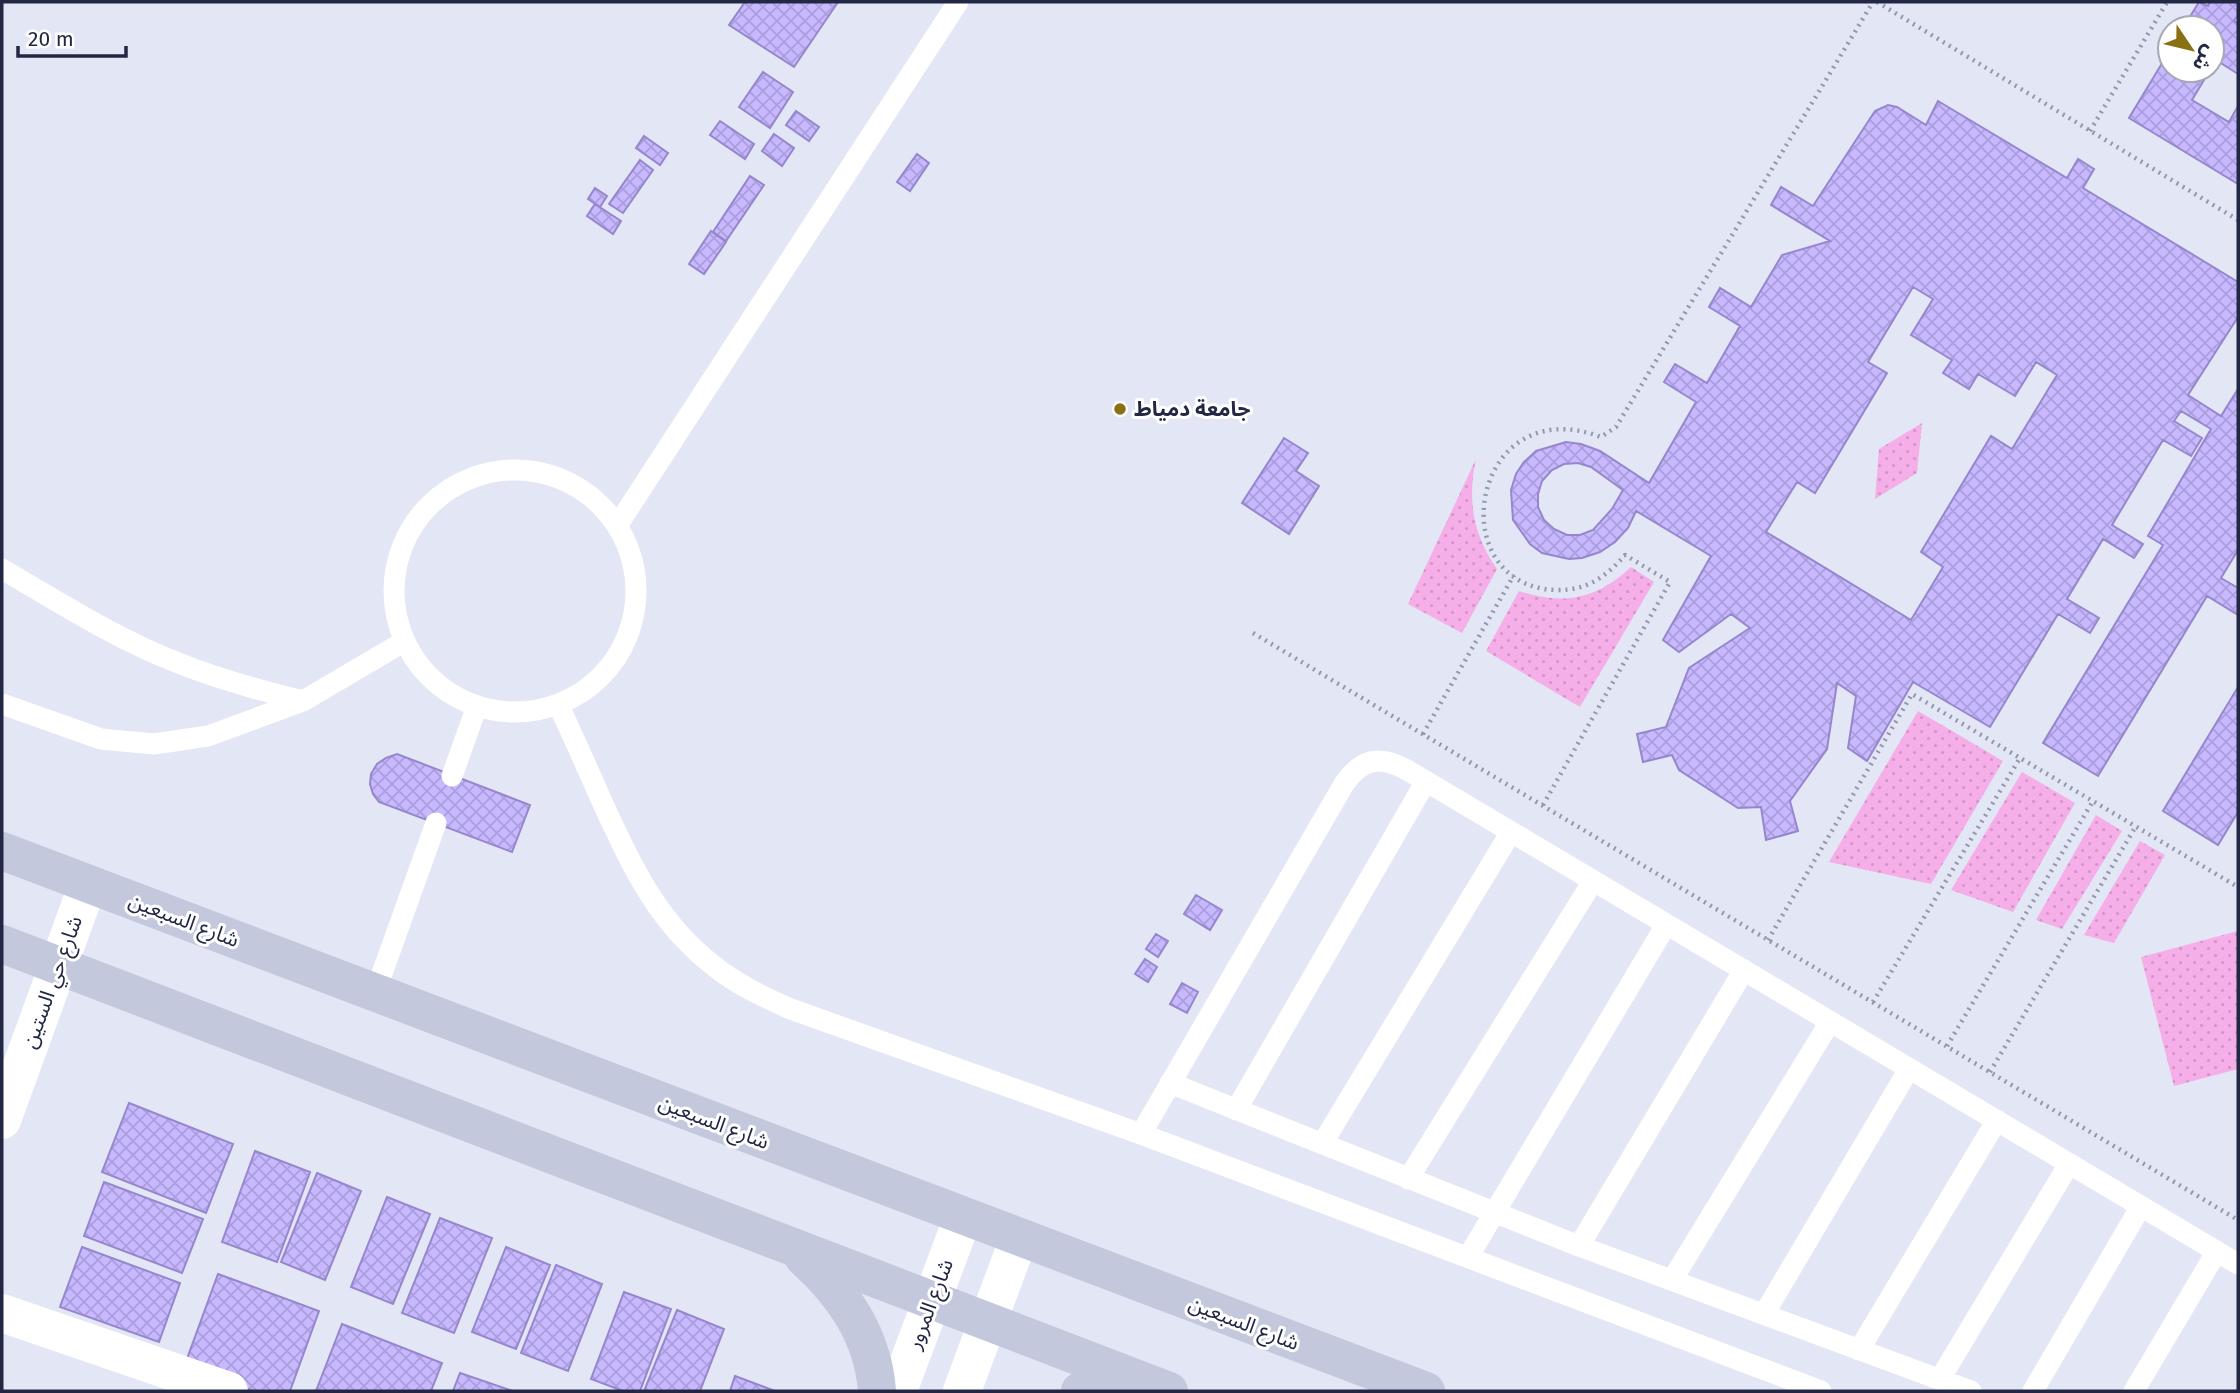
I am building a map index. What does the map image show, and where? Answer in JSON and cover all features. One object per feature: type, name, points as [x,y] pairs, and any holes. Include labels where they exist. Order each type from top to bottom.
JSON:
[{"type":"main road","name":"شارع السبعين","points":[[2,851],[1426,1391]]},
{"type":"main road","points":[[2,944],[1155,1386]]},
{"type":"main road","points":[[779,1242],[803,1257],[843,1298],[858,1323],[869,1350],[877,1391]]},
{"type":"main road","points":[[1080,1391],[1155,1386]]},
{"type":"street","name":"شارع حي الستين","points":[[2,1120],[88,884]]},
{"type":"street","name":"شارع المرور","points":[[898,1391],[963,1217]]},
{"type":"street","points":[[962,1391],[1019,1238]]},
{"type":"street","points":[[2,1313],[229,1391]]},
{"type":"lane","points":[[617,526],[952,4]]},
{"type":"lane","points":[[508,470],[534,471],[559,478],[581,489],[602,506],[617,526],[629,550],[635,576],[635,603],[630,629],[619,653],[603,674],[582,691],[558,704],[518,712],[477,706],[454,696],[434,681],[417,662],[396,616],[394,590],[397,565],[405,540],[419,517],[437,499],[458,484],[482,474],[508,470]]},
{"type":"lane","points":[[2,569],[120,636],[179,664],[240,686],[303,701]]},
{"type":"lane","points":[[2,704],[101,739],[154,744],[208,736],[303,701],[405,640]]},
{"type":"lane","points":[[558,704],[633,870],[655,906],[682,938],[714,967],[749,990],[788,1008],[1141,1133],[1821,1391]]},
{"type":"lane","points":[[453,776],[477,706]]},
{"type":"lane","points":[[1141,1133],[1352,772],[1365,763],[1380,760],[1394,763],[1426,781],[2238,1264]]},
{"type":"lane","points":[[1236,1110],[1426,781]]},
{"type":"lane","points":[[375,993],[436,823]]},
{"type":"lane","points":[[1322,1144],[1511,832]]},
{"type":"lane","points":[[1408,1179],[1593,881]]},
{"type":"lane","points":[[1468,1257],[1666,925]]},
{"type":"lane","points":[[1579,1246],[1744,970]]},
{"type":"lane","points":[[1672,1280],[1830,1022]]},
{"type":"lane","points":[[1764,1314],[1909,1069]]},
{"type":"lane","points":[[1170,1083],[1579,1246],[1971,1391]]},
{"type":"lane","points":[[1859,1350],[1997,1121]]},
{"type":"lane","points":[[1940,1379],[2069,1164]]},
{"type":"lane","points":[[2033,1391],[2141,1206]]},
{"type":"lane","points":[[2134,1391],[2217,1251]]},
{"type":"path","points":[[1543,806],[1670,582],[1625,555],[1614,569],[1583,587],[1547,589],[1529,584],[1500,562],[1490,547],[1482,511],[1485,493],[1499,462],[1523,440],[1542,432],[1572,429],[1601,437],[1616,427],[1875,2],[2238,220]]},
{"type":"path","points":[[2090,131],[2167,2]]},
{"type":"path","points":[[1423,734],[1514,575]]},
{"type":"path","points":[[1253,633],[2238,1220]]},
{"type":"path","points":[[1768,940],[1912,694],[2238,887]]},
{"type":"path","points":[[1873,1002],[2020,758]]},
{"type":"path","points":[[1947,1046],[2093,801]]},
{"type":"path","points":[[1990,1072],[2136,826]]},
{"type":"shaded area","points":[[1922,423],[1917,473],[1875,499],[1879,449]]},
{"type":"shaded area","points":[[1476,459],[1472,489],[1474,517],[1482,543],[1497,569],[1462,633],[1408,604]]},
{"type":"shaded area","points":[[1631,567],[1654,582],[1580,707],[1486,651],[1519,591],[1551,598],[1579,597],[1605,586]]},
{"type":"shaded area","points":[[1918,711],[2003,761],[1931,884],[1829,862]]},
{"type":"shaded area","points":[[2022,772],[2075,803],[2013,912],[1951,890]]},
{"type":"shaded area","points":[[2096,815],[2122,831],[2062,929],[2036,920]]},
{"type":"shaded area","points":[[2140,841],[2165,855],[2114,943],[2084,935]]},
{"type":"shaded area","points":[[2238,931],[2238,1069],[2174,1086],[2141,957]]},
{"type":"building","points":[[745,2],[838,2],[794,67],[729,25]]},
{"type":"building","points":[[2199,2],[2208,6],[2210,2],[2238,2],[2238,15],[2234,21],[2238,23],[2238,74],[2226,66],[2226,14],[2192,14]]},
{"type":"building","points":[[763,72],[793,92],[770,128],[739,107]]},
{"type":"building","points":[[2156,73],[2156,84],[2202,84],[2192,100],[2229,122],[2238,106],[2238,184],[2129,118]]},
{"type":"building","points":[[1938,101],[2067,178],[2078,159],[2094,169],[2083,188],[2238,282],[2238,317],[2188,395],[2221,416],[2238,389],[2238,550],[2221,578],[2238,588],[2238,615],[2207,596],[2098,776],[2043,743],[2163,545],[2148,536],[2211,429],[2181,411],[2174,421],[2202,438],[2191,456],[2163,440],[2112,525],[2143,544],[2134,558],[2103,539],[2067,599],[2099,618],[2090,633],[2058,614],[1990,727],[1913,682],[1867,761],[1848,748],[1856,696],[1837,683],[1827,749],[1790,801],[1798,831],[1766,840],[1761,807],[1738,808],[1679,770],[1672,755],[1643,762],[1637,734],[1666,727],[1689,668],[1750,628],[1731,614],[1679,652],[1663,640],[1711,556],[1636,511],[1628,528],[1615,542],[1600,552],[1569,559],[1542,553],[1530,544],[1513,520],[1511,490],[1516,474],[1536,451],[1566,442],[1600,451],[1649,483],[1696,402],[1664,382],[1675,364],[1707,383],[1740,326],[1709,307],[1720,288],[1751,307],[1782,255],[1830,241],[1771,205],[1781,187],[1813,206],[1875,111],[1888,105],[1897,107],[1926,125]],"holes":[[[1913,287],[1933,299],[1911,335],[1952,360],[1943,373],[1969,389],[1978,374],[2015,396],[2036,362],[2057,375],[2012,449],[1991,436],[1921,552],[1943,567],[1911,620],[1766,532],[1797,482],[1815,493],[1887,373],[1868,362]],[[1578,463],[1591,467],[1623,490],[1612,509],[1593,530],[1580,535],[1567,535],[1544,520],[1538,507],[1538,494],[1542,481],[1552,470],[1564,464]]]},
{"type":"building","points":[[796,111],[819,127],[809,141],[786,125]]},
{"type":"building","points":[[720,121],[754,144],[745,159],[710,135]]},
{"type":"building","points":[[774,134],[794,148],[782,166],[762,151]]},
{"type":"building","points":[[644,136],[668,153],[660,165],[636,148]]},
{"type":"building","points":[[917,154],[929,163],[910,191],[897,182]]},
{"type":"building","points":[[640,160],[653,170],[623,213],[609,204]]},
{"type":"building","points":[[750,176],[764,185],[726,241],[713,232]]},
{"type":"building","points":[[595,188],[607,196],[600,207],[588,199]]},
{"type":"building","points":[[595,204],[621,221],[613,234],[587,216]]},
{"type":"building","points":[[711,231],[726,242],[704,274],[689,264]]},
{"type":"building","points":[[1284,438],[1308,453],[1296,471],[1319,486],[1289,534],[1242,503]]},
{"type":"building","points":[[2238,687],[2238,812],[2218,845],[2163,811]]},
{"type":"building","points":[[397,754],[530,805],[512,852],[379,802],[370,784],[371,774],[377,764]]},
{"type":"building","points":[[1196,895],[1222,910],[1210,930],[1184,914]]},
{"type":"building","points":[[1156,934],[1168,941],[1158,957],[1146,949]]},
{"type":"building","points":[[1145,959],[1157,967],[1148,982],[1135,974]]},
{"type":"building","points":[[1182,983],[1198,992],[1187,1013],[1170,1004]]},
{"type":"building","points":[[129,1103],[233,1144],[206,1213],[102,1172]]},
{"type":"building","points":[[255,1151],[310,1172],[277,1262],[222,1242]]},
{"type":"building","points":[[317,1173],[361,1191],[325,1280],[281,1262]]},
{"type":"building","points":[[104,1182],[203,1219],[182,1273],[84,1236]]},
{"type":"building","points":[[387,1197],[430,1214],[393,1304],[351,1287]]},
{"type":"building","points":[[440,1218],[492,1238],[454,1333],[402,1313]]},
{"type":"building","points":[[82,1247],[180,1283],[159,1342],[60,1307]]},
{"type":"building","points":[[506,1247],[550,1265],[516,1349],[472,1332]]},
{"type":"building","points":[[556,1265],[602,1284],[568,1371],[521,1353]]},
{"type":"building","points":[[218,1274],[319,1311],[290,1391],[253,1391],[184,1367]]},
{"type":"building","points":[[624,1292],[671,1309],[640,1391],[623,1391],[591,1379]]},
{"type":"building","points":[[677,1310],[724,1329],[700,1391],[644,1391]]},
{"type":"building","points":[[342,1324],[442,1363],[431,1391],[316,1391]]},
{"type":"building","points":[[460,1373],[513,1391],[453,1391]]},
{"type":"building","points":[[735,1376],[775,1391],[730,1391]]},
{"type":"place","name":"جامعة دمياط","points":[[1120,409]]}]
